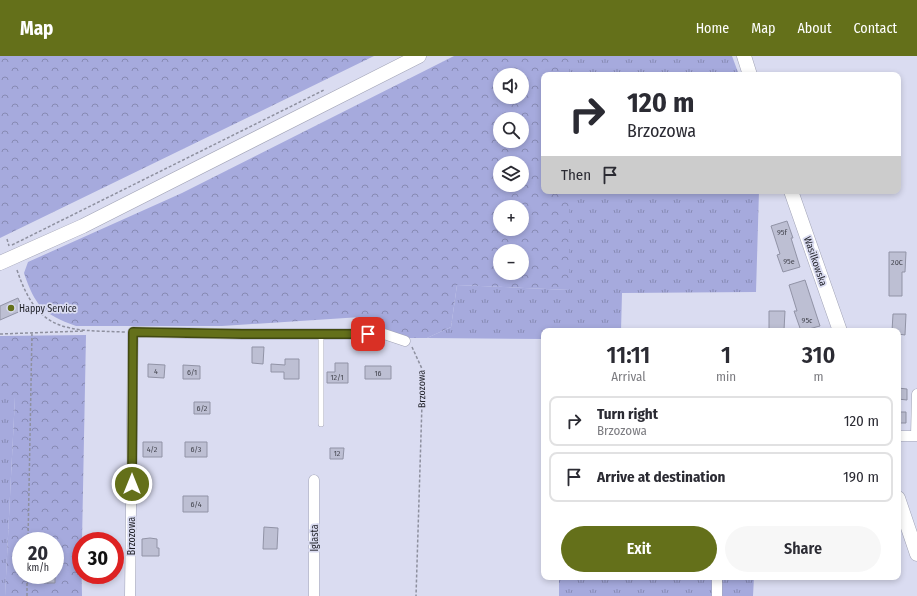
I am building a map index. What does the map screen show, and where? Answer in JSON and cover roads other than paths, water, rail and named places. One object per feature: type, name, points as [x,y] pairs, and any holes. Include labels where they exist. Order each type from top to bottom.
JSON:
[{"type":"main road","points":[[0,264],[84,226],[420,56]]},
{"type":"main road","points":[[744,56],[749,72]]},
{"type":"main road","name":"Wasilkowska","points":[[792,194],[839,328]]},
{"type":"main road","points":[[901,507],[917,554]]},
{"type":"street","name":"Brzozowa","points":[[130,596],[133,332],[321,334]]},
{"type":"street","points":[[321,334],[384,334],[405,341]]},
{"type":"street","points":[[901,436],[917,436],[917,394]]},
{"type":"street","name":"Iglasta","points":[[314,480],[314,596]]},
{"type":"street","points":[[717,580],[717,596]]},
{"type":"lane","points":[[321,334],[321,424]]},
{"type":"place","name":"Happy Service","points":[[11,308]]}]
